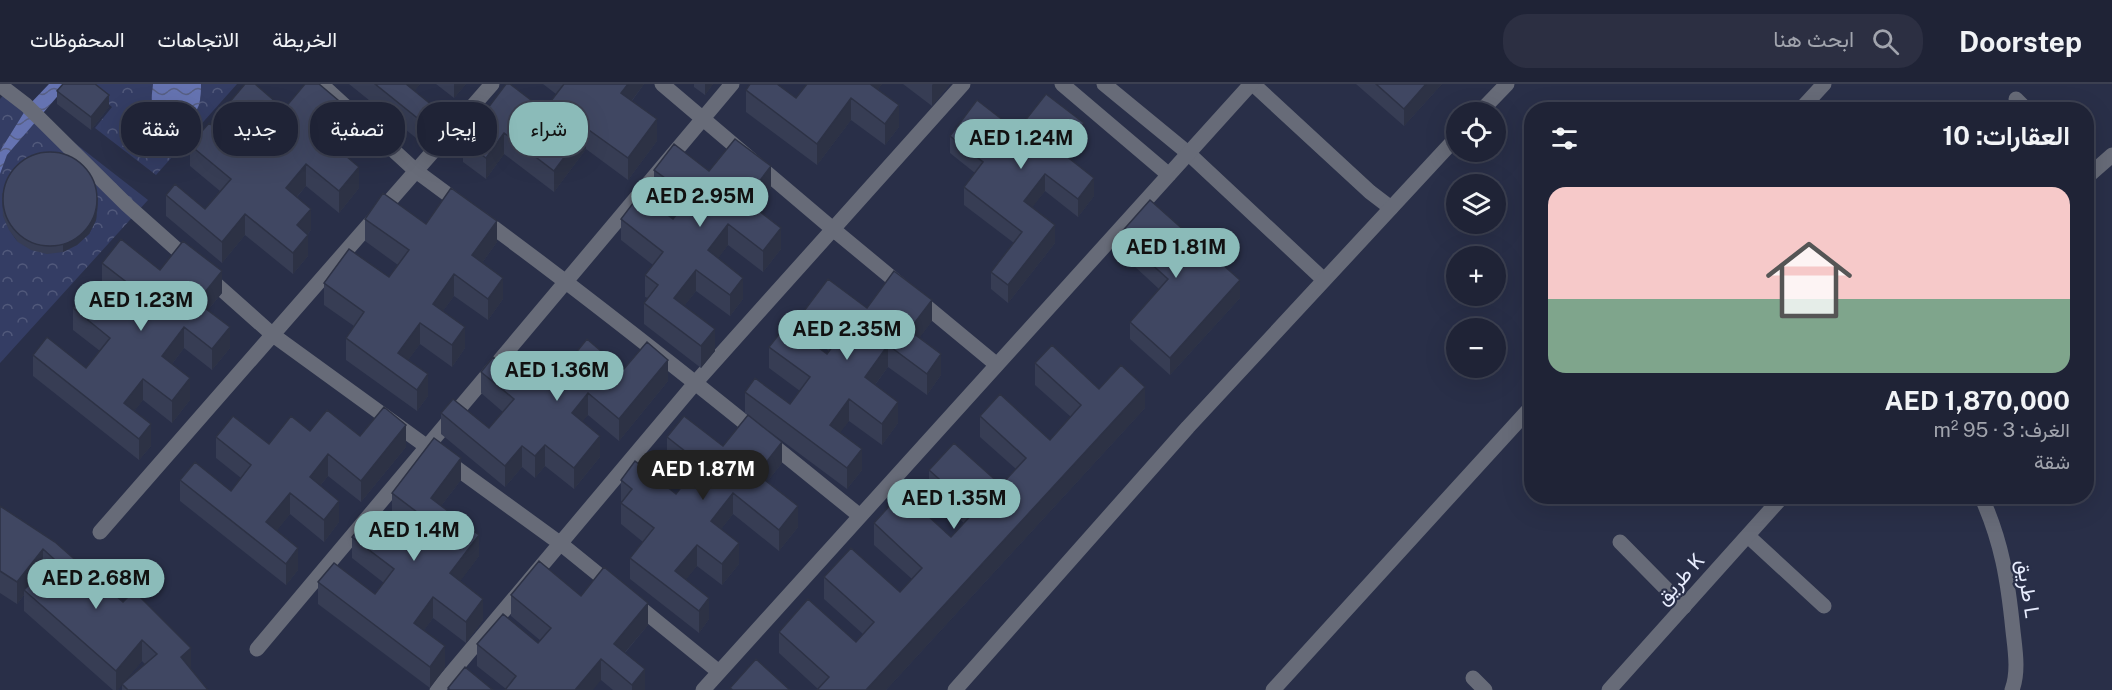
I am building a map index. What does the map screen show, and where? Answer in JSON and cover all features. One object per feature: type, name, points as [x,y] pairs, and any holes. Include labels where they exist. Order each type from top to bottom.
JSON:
[{"type":"street","points":[[321,84],[416,171],[566,281],[696,382],[860,516]]},
{"type":"street","points":[[100,532],[492,84]]},
{"type":"street","points":[[662,84],[997,365]]},
{"type":"street","points":[[257,649],[732,84]]},
{"type":"street","points":[[438,690],[696,382],[963,84]]},
{"type":"street","points":[[1062,84],[1169,175]]},
{"type":"street","points":[[1104,84],[1188,153],[1324,280]]},
{"type":"street","points":[[703,690],[1252,84],[1370,192],[1391,208]]},
{"type":"street","points":[[1490,102],[1507,84]]},
{"type":"street","points":[[1807,102],[1824,84]]},
{"type":"street","points":[[0,85],[26,105],[127,205],[273,335],[561,544],[719,672]]},
{"type":"street","points":[[955,690],[1188,427],[1446,149]]},
{"type":"street","points":[[2094,167],[2112,154]]},
{"type":"street","points":[[1273,690],[1524,415]]},
{"type":"street","name":"طريق K","points":[[1609,690],[1776,504]]},
{"type":"street","name":"طريق L","points":[[1984,504],[1998,538],[2008,579],[2015,648],[2016,681],[2012,690]]},
{"type":"street","points":[[1748,536],[1824,606]]},
{"type":"street","points":[[1620,542],[1684,607]]},
{"type":"street","points":[[1473,678],[1485,690]]},
{"type":"green space","points":[[84,84],[153,84],[152,102],[121,102],[121,148],[95,128],[112,107]]},
{"type":"green space","points":[[201,84],[237,84],[221,102],[213,102],[213,111],[201,124],[201,102],[198,102],[201,98]]},
{"type":"green space","points":[[8,90],[28,106],[0,151],[0,99]]},
{"type":"green space","points":[[40,116],[148,200],[0,363],[0,174],[7,155]],"holes":[[[2,200],[98,204],[96,220],[89,234],[18,242],[6,222]]]},
{"type":"green space","points":[[131,156],[173,156],[156,175]]},
{"type":"water","points":[[49,84],[68,84],[7,155],[0,174],[0,151],[28,106]]},
{"type":"water","points":[[153,84],[201,84],[200,102],[152,102]]},
{"type":"building","points":[[63,84],[95,84],[109,95],[91,117],[57,91]]},
{"type":"building","points":[[245,84],[255,84],[276,102],[230,102]]},
{"type":"building","points":[[305,84],[319,84],[340,102],[310,102],[310,156],[346,156],[359,167],[339,191],[306,164],[286,188],[311,209],[297,225],[308,235],[293,253],[245,214],[222,242],[166,195],[175,184],[205,209],[231,179],[201,154],[201,132],[209,123],[213,126],[213,156],[298,156],[298,102],[290,102]]},
{"type":"building","points":[[375,84],[406,84],[428,102],[417,102],[417,118],[405,108],[405,102],[397,102]]},
{"type":"building","points":[[506,84],[510,84],[534,102],[509,102],[509,137],[504,133],[497,143],[497,102],[492,102]]},
{"type":"building","points":[[564,84],[628,84],[621,93],[657,119],[628,158],[588,129],[588,102],[550,102]]},
{"type":"building","points":[[750,84],[777,84],[796,98],[807,84],[870,84],[899,105],[885,124],[851,98],[817,144],[746,90]]},
{"type":"building","points":[[1376,84],[1426,84],[1404,109]]},
{"type":"building","points":[[1046,94],[1084,123],[1061,152],[1094,178],[1078,199],[1045,174],[1024,201],[1055,225],[1008,285],[991,272],[1022,232],[964,187],[983,162],[950,136],[977,100],[1017,131]]},
{"type":"building","points":[[735,139],[771,166],[745,200],[781,228],[763,251],[728,224],[708,250],[743,278],[730,295],[696,270],[674,298],[715,329],[701,346],[644,303],[658,285],[645,275],[663,252],[621,219],[640,194],[673,219],[691,197],[654,170],[674,144],[709,171]]},
{"type":"building","points":[[41,152],[59,152],[84,165],[94,181],[97,199],[94,217],[84,233],[59,246],[41,246],[16,233],[3,208],[3,190],[16,165]]},
{"type":"building","points":[[534,156],[565,156],[554,171]]},
{"type":"building","points":[[451,188],[497,221],[472,255],[503,278],[488,299],[454,274],[433,304],[465,327],[452,345],[420,323],[398,353],[428,374],[417,390],[346,338],[364,312],[324,283],[349,249],[389,277],[409,250],[365,219],[383,193],[426,224]]},
{"type":"building","points":[[1150,200],[1240,280],[1170,358],[1130,322],[1168,279],[1119,235]]},
{"type":"building","points":[[121,239],[160,270],[183,241],[222,271],[197,302],[230,327],[212,349],[184,327],[162,356],[190,378],[172,401],[143,379],[124,403],[151,424],[139,439],[33,355],[47,337],[86,368],[110,338],[73,308],[87,291],[122,318],[142,294],[102,263]]},
{"type":"building","points":[[894,271],[932,300],[909,330],[941,354],[927,374],[888,345],[865,377],[898,402],[882,424],[849,399],[830,425],[862,449],[847,468],[745,392],[755,378],[790,404],[810,377],[769,347],[787,324],[827,354],[839,338],[804,311],[828,279],[867,308]]},
{"type":"building","points":[[587,339],[623,370],[647,342],[668,360],[619,419],[588,393],[572,413],[600,436],[574,468],[545,445],[535,456],[522,446],[505,466],[441,413],[453,399],[489,428],[514,399],[481,372],[493,357],[522,381],[548,351],[566,365]]},
{"type":"building","points":[[1052,345],[1099,389],[1121,365],[1145,387],[866,690],[817,690],[829,677],[779,632],[808,599],[856,642],[874,622],[824,577],[851,548],[900,592],[922,568],[874,523],[902,492],[951,537],[975,511],[929,470],[954,443],[1001,485],[1026,458],[980,416],[1000,394],[1050,440],[1081,405],[1035,363]]},
{"type":"building","points":[[384,407],[406,425],[361,481],[328,454],[310,477],[339,501],[324,520],[290,493],[266,522],[298,548],[286,564],[180,480],[195,462],[231,491],[251,465],[216,437],[233,416],[269,444],[291,416],[310,431],[327,410],[360,436]]},
{"type":"building","points":[[748,415],[782,442],[757,474],[798,506],[779,530],[733,493],[711,521],[739,543],[722,564],[697,545],[675,571],[709,598],[699,611],[630,558],[654,528],[621,503],[632,489],[621,480],[635,461],[676,494],[700,463],[667,437],[684,416],[723,446]]},
{"type":"building","points":[[434,438],[461,458],[431,498],[479,535],[450,573],[483,599],[466,622],[433,597],[414,623],[445,646],[430,667],[318,582],[334,563],[375,594],[394,569],[352,537],[368,517],[409,549],[430,522],[392,493]]},
{"type":"building","points":[[0,506],[55,542],[123,602],[134,591],[191,648],[181,657],[208,690],[128,690],[122,684],[157,654],[142,640],[116,671],[24,590],[54,559],[43,549],[17,582],[0,571]]},
{"type":"building","points":[[539,561],[581,596],[604,567],[648,603],[614,644],[645,669],[632,685],[601,659],[575,690],[505,690],[516,676],[477,644],[503,614],[538,643],[551,628],[511,595]]},
{"type":"building","points":[[756,659],[790,690],[733,690],[730,688]]},
{"type":"building","points":[[465,667],[493,690],[450,690],[448,688]]}]
